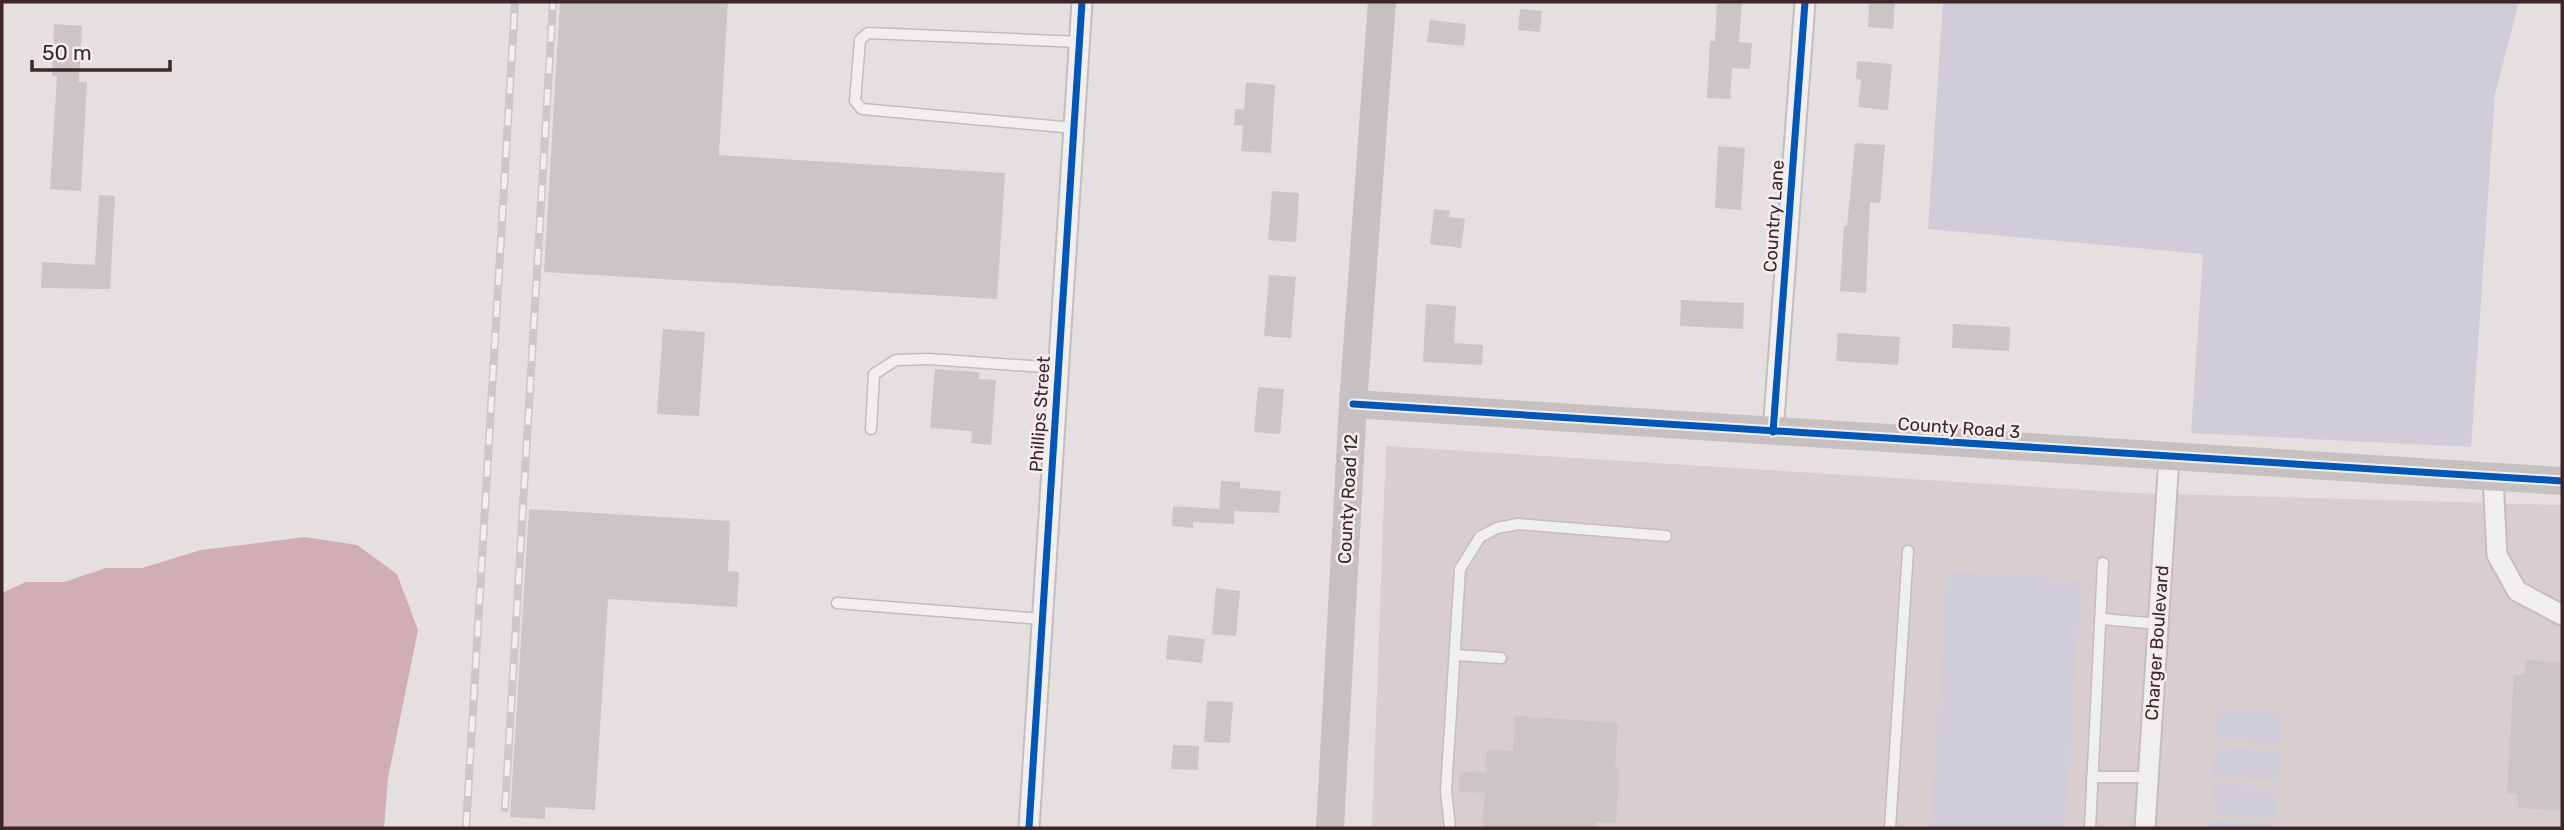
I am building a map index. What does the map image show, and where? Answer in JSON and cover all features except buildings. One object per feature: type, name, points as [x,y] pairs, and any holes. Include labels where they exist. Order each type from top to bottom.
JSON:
[{"type":"street","name":"Phillips Street","points":[[1028,828],[1082,2]]},
{"type":"street","name":"County Road 12","points":[[1330,828],[1353,404],[1382,2]]},
{"type":"street","name":"Country Lane","points":[[1773,432],[1805,2]]},
{"type":"street","name":"County Road 3","points":[[1353,404],[2562,481]]},
{"type":"street","name":"Charger Boulevard","points":[[2145,828],[2169,458]]},
{"type":"street","points":[[2493,477],[2497,555],[2517,591],[2562,615]]},
{"type":"lane","points":[[1074,128],[862,109],[855,101],[860,40],[868,33],[1080,42]]},
{"type":"lane","points":[[871,429],[874,374],[896,360],[929,359],[1058,368]]},
{"type":"lane","points":[[1450,828],[1446,791],[1460,569],[1480,537],[1497,528],[1518,524],[1666,536]]},
{"type":"lane","points":[[1891,828],[1908,551]]},
{"type":"lane","points":[[2090,828],[2104,563]]},
{"type":"lane","points":[[837,603],[1042,620]]},
{"type":"lane","points":[[2102,619],[2160,624]]},
{"type":"lane","points":[[1455,655],[1501,658]]},
{"type":"lane","points":[[2092,777],[2148,777]]},
{"type":"shaded area","points":[[1943,2],[2519,2],[2495,94],[2471,447],[2191,433],[2203,254],[1928,229]]},
{"type":"shaded area","points":[[1386,446],[2133,493],[2562,505],[2562,828],[1372,828]]},
{"type":"shaded area","points":[[305,537],[357,545],[397,574],[418,630],[388,778],[384,828],[2,828],[2,593],[26,582],[64,582],[106,568],[142,568],[201,550]]},
{"type":"shaded area","points":[[1947,571],[2081,580],[2065,828],[1930,828]]},
{"type":"shaded area","points":[[2217,710],[2282,714],[2281,744],[2215,740]]},
{"type":"shaded area","points":[[2214,746],[2280,751],[2278,781],[2212,777]]},
{"type":"shaded area","points":[[2212,784],[2278,788],[2276,818],[2210,814]]},
{"type":"shaded area","points":[[2209,820],[2275,825],[2275,828],[2209,828]]},
{"type":"railway","points":[[466,828],[515,2]]},
{"type":"railway","points":[[505,808],[553,2]]},
{"type":"cycle path","points":[[1029,828],[1082,2]]},
{"type":"cycle path","points":[[1773,432],[1805,2]]},
{"type":"cycle path","points":[[1353,404],[2562,481]]}]
